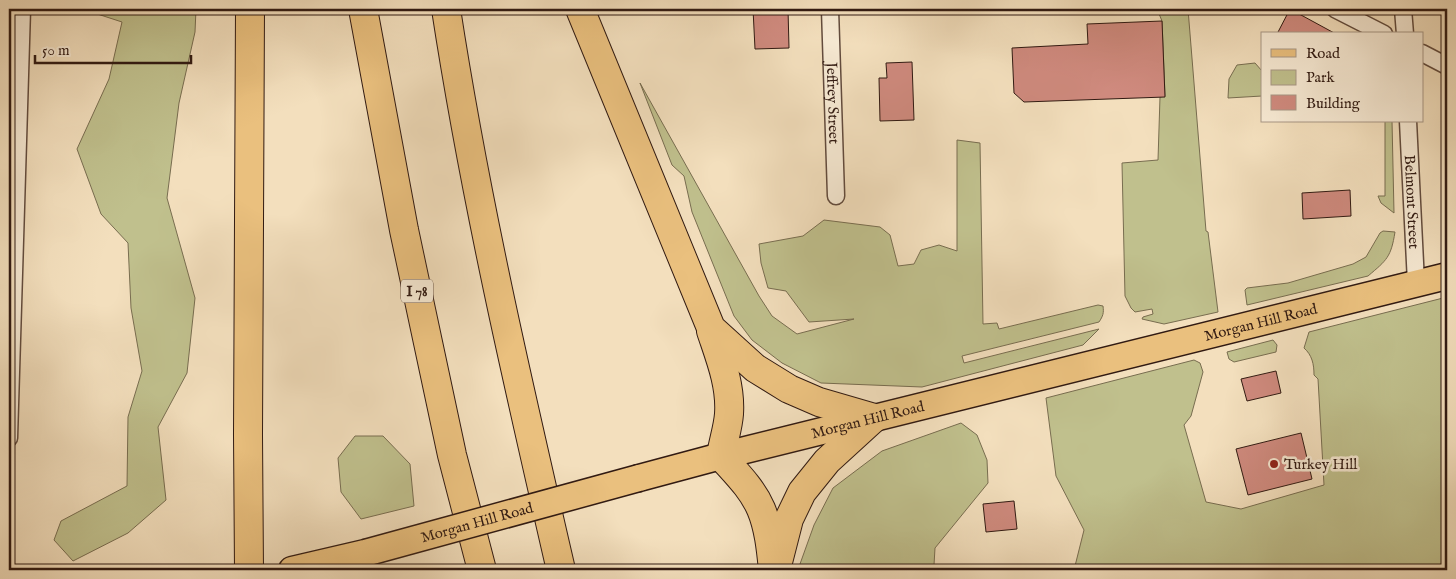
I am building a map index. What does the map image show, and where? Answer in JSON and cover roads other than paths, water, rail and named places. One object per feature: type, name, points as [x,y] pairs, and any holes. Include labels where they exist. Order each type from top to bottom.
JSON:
[{"type":"highway","points":[[249,570],[250,9]]},
{"type":"highway","name":"I 78","points":[[363,9],[404,230],[452,455],[482,570]]},
{"type":"highway","points":[[446,9],[455,72],[508,344],[561,570]]},
{"type":"highway","points":[[580,9],[695,294],[711,328],[726,378],[729,398],[729,415],[720,456],[746,484],[761,508],[768,531],[775,570]]},
{"type":"highway","points":[[711,328],[755,368],[796,393],[819,402],[874,418]]},
{"type":"highway","points":[[775,570],[789,519],[798,497],[827,461],[874,418]]},
{"type":"main road","name":"Morgan Hill Road","points":[[292,570],[365,553],[720,456],[1447,276]]},
{"type":"street","points":[[9,438],[22,9]]},
{"type":"street","name":"Jeffrey Street","points":[[830,9],[836,196]]},
{"type":"street","points":[[1335,9],[1380,32]]},
{"type":"street","points":[[1403,9],[1405,32]]},
{"type":"street","points":[[1424,54],[1447,66]]},
{"type":"street","name":"Belmont Street","points":[[1408,122],[1416,284]]},
{"type":"place","name":"Turkey Hill","points":[[1274,464]]}]
